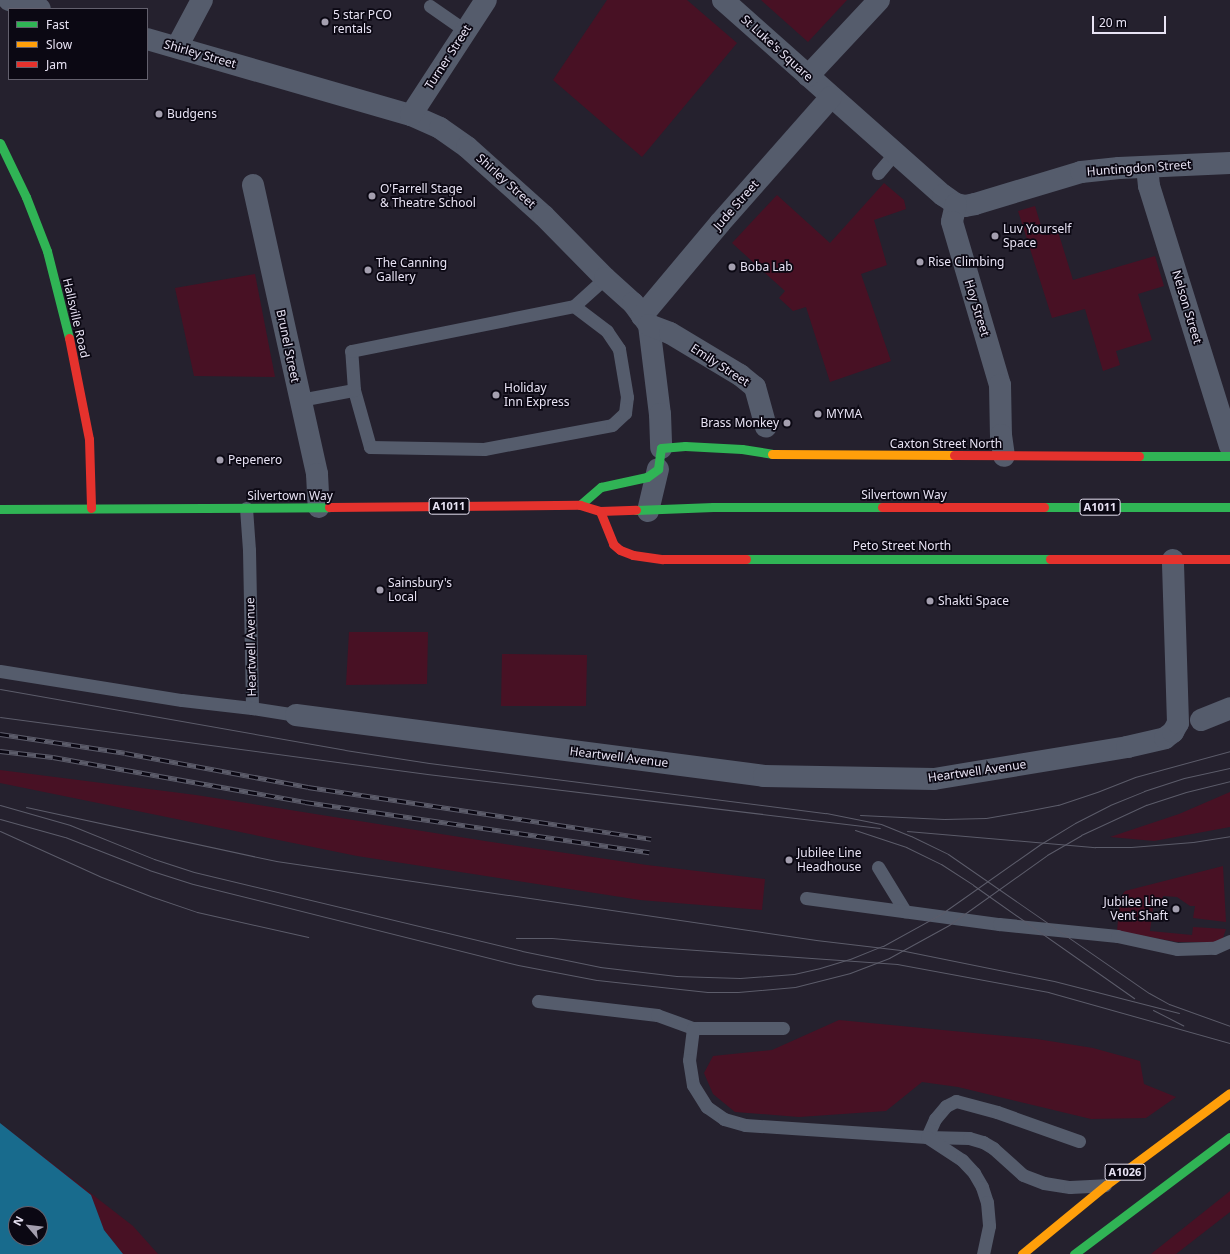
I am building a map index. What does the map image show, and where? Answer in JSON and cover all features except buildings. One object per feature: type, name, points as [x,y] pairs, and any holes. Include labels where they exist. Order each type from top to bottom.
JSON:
[{"type":"main road","name":"Hallsville Road","points":[[0,143],[26,197],[47,252],[67,328],[89,440],[91,508]]},
{"type":"main road","name":"Caxton Street North","points":[[662,448],[692,446],[742,449],[774,454],[1004,456],[1061,454],[1230,456]]},
{"type":"main road","points":[[580,505],[601,487],[637,481],[647,477],[658,469],[662,448]]},
{"type":"main road","name":"Silvertown Way","points":[[0,509],[580,505],[600,511],[713,507],[1230,507]]},
{"type":"main road","name":"Peto Street North","points":[[600,511],[613,544],[620,550],[633,555],[663,559],[1230,559]]},
{"type":"main road","name":"A1026","points":[[1022,1254],[1106,1185],[1230,1092]]},
{"type":"main road","name":"A1026","points":[[1074,1254],[1230,1137]]},
{"type":"street","points":[[9,0],[37,8]]},
{"type":"street","points":[[177,47],[202,0]]},
{"type":"street","name":"Turner Street","points":[[411,115],[486,0]]},
{"type":"street","name":"St Luke's Square","points":[[723,0],[831,97]]},
{"type":"street","points":[[808,76],[879,0]]},
{"type":"street","name":"Shirley Street","points":[[148,39],[411,115],[440,128],[467,147],[544,216],[604,278],[633,303],[646,320]]},
{"type":"street","points":[[831,97],[943,195],[956,204]]},
{"type":"street","name":"Jude Street","points":[[646,320],[720,223],[831,97]]},
{"type":"street","name":"Huntingdon Street","points":[[956,204],[965,206],[975,204],[1081,172],[1230,163]]},
{"type":"street","name":"Nelson Street","points":[[1147,167],[1149,186],[1230,446]]},
{"type":"street","name":"Brunel Street","points":[[253,185],[317,474],[319,508]]},
{"type":"street","name":"Hoy Street","points":[[956,204],[952,222],[1000,385],[1004,456]]},
{"type":"street","points":[[646,320],[660,414],[662,448]]},
{"type":"street","name":"Emily Street","points":[[646,320],[740,375],[755,387],[766,427]]},
{"type":"street","points":[[648,510],[658,469]]},
{"type":"street","points":[[1173,560],[1178,723]]},
{"type":"street","points":[[1201,720],[1230,708]]},
{"type":"street","name":"Heartwell Avenue","points":[[296,714],[764,776],[934,779],[1127,747],[1165,738],[1173,732],[1178,723]]},
{"type":"lane","points":[[430,6],[466,31]]},
{"type":"lane","points":[[878,173],[895,153]]},
{"type":"lane","points":[[574,306],[607,331],[619,349],[627,397],[624,413],[612,425],[484,449],[370,447],[354,390],[351,351],[574,306],[604,278]]},
{"type":"lane","points":[[300,400],[354,390]]},
{"type":"lane","name":"Heartwell Avenue","points":[[246,508],[249,550],[252,708],[296,714]]},
{"type":"lane","points":[[0,671],[182,700],[252,708]]},
{"type":"lane","points":[[1178,723],[1201,720]]},
{"type":"lane","points":[[878,867],[905,911]]},
{"type":"lane","points":[[806,898],[1036,929],[1117,936],[1177,949],[1214,948],[1230,941]]},
{"type":"lane","points":[[538,1002],[656,1015],[693,1028],[783,1028]]},
{"type":"lane","points":[[693,1028],[689,1060],[693,1085],[707,1107],[724,1119],[745,1125],[927,1137],[969,1138],[983,1142],[993,1148],[1023,1175],[1044,1183],[1070,1187],[1106,1185]]},
{"type":"lane","points":[[927,1137],[935,1119],[946,1106],[956,1101],[997,1112],[1080,1141]]},
{"type":"lane","points":[[927,1137],[962,1160],[974,1173],[987,1202],[989,1226],[983,1254]]},
{"type":"shaded area","points":[[607,0],[687,0],[737,43],[642,157],[553,80]]},
{"type":"shaded area","points":[[761,0],[847,0],[808,42]]},
{"type":"shaded area","points":[[884,183],[904,200],[906,209],[874,220],[887,265],[861,274],[891,361],[830,382],[806,307],[793,311],[779,298],[785,291],[732,243],[777,195],[830,243]]},
{"type":"shaded area","points":[[1035,206],[1042,229],[1056,225],[1073,280],[1155,256],[1164,286],[1138,294],[1152,340],[1116,351],[1120,365],[1103,371],[1085,309],[1052,318],[1018,211]]},
{"type":"shaded area","points":[[255,274],[275,377],[194,376],[175,288]]},
{"type":"shaded area","points":[[349,632],[428,632],[427,684],[346,685]]},
{"type":"shaded area","points":[[502,654],[587,655],[586,706],[501,706]]},
{"type":"shaded area","points":[[0,770],[196,795],[647,865],[765,879],[762,910],[640,900],[357,856],[0,783]]},
{"type":"shaded area","points":[[1230,792],[1230,827],[1154,841],[1110,837],[1179,814]]},
{"type":"shaded area","points":[[1223,866],[1226,922],[1193,918],[1195,906],[1190,906],[1177,897],[1163,896],[1162,902],[1154,901],[1150,931],[1192,935],[1193,927],[1226,929],[1223,938],[1214,942],[1177,942],[1117,931],[1120,898],[1125,891]]},
{"type":"shaded area","points":[[839,1020],[1037,1039],[1093,1048],[1140,1061],[1144,1084],[1176,1097],[1146,1118],[1091,1119],[958,1087],[922,1082],[886,1111],[799,1117],[735,1112],[713,1094],[704,1073],[713,1056],[772,1050]]},
{"type":"shaded area","points":[[0,1123],[133,1226],[158,1254],[78,1254]]},
{"type":"shaded area","points":[[1230,1191],[1230,1212],[1176,1254],[1151,1254]]},
{"type":"water","points":[[0,1123],[91,1195],[104,1230],[123,1254],[0,1254]]},
{"type":"tram line","points":[[0,689],[345,750],[429,763],[826,813],[881,824],[911,836],[948,854],[1149,993],[1169,1004],[1230,1026]]},
{"type":"tram line","points":[[0,717],[427,774],[880,828]]},
{"type":"tram line","points":[[860,815],[944,819],[986,818],[1021,812],[1058,805],[1135,777],[1230,751]]},
{"type":"tram line","points":[[0,805],[70,825],[154,859],[194,872],[522,951],[600,967],[676,976],[740,978],[794,974],[850,959],[883,946],[941,914],[1039,845],[1075,823],[1110,805],[1144,791],[1184,778],[1230,768]]},
{"type":"tram line","points":[[0,819],[65,837],[149,870],[193,884],[518,965],[597,980],[707,992],[738,992],[795,987],[850,973],[889,958],[949,925],[1047,855],[1081,835],[1146,805],[1186,792],[1230,781]]},
{"type":"tram line","points":[[26,807],[276,861],[816,940],[900,950],[1054,981],[1179,1013]]},
{"type":"tram line","points":[[855,830],[906,847],[941,864],[1134,998]]},
{"type":"tram line","points":[[0,831],[99,876],[150,896],[197,912],[308,937]]},
{"type":"tram line","points":[[907,831],[1095,847],[1131,847],[1193,842],[1230,836]]},
{"type":"tram line","points":[[516,938],[552,938],[640,946],[897,964],[1048,992],[1230,1043]]},
{"type":"tram line","points":[[1153,1010],[1183,1025]]},
{"type":"railway","points":[[0,734],[125,753],[308,787],[651,839]]},
{"type":"railway","points":[[0,751],[53,757],[305,802],[649,852]]},
{"type":"traffic: fast","points":[[0,143],[26,197],[47,251],[69,338]]},
{"type":"traffic: fast","points":[[580,505],[601,487],[647,477],[658,469],[661,448],[685,446],[742,449],[772,454]]},
{"type":"traffic: fast","points":[[1139,456],[1230,456]]},
{"type":"traffic: fast","points":[[0,509],[329,507]]},
{"type":"traffic: fast","points":[[636,510],[713,507],[882,507]]},
{"type":"traffic: fast","points":[[1044,507],[1230,507]]},
{"type":"traffic: fast","points":[[746,559],[1050,559]]},
{"type":"traffic: fast","points":[[1074,1254],[1230,1137]]},
{"type":"traffic: slow","points":[[772,454],[954,455]]},
{"type":"traffic: slow","points":[[1022,1254],[1106,1185],[1230,1093]]},
{"type":"traffic: jam","points":[[69,338],[89,439],[91,508]]},
{"type":"traffic: jam","points":[[954,455],[1139,456]]},
{"type":"traffic: jam","points":[[329,507],[580,505],[600,511],[636,510]]},
{"type":"traffic: jam","points":[[882,507],[1044,507]]},
{"type":"traffic: jam","points":[[600,511],[613,544],[620,550],[633,555],[663,559],[746,559]]},
{"type":"traffic: jam","points":[[1050,559],[1230,559]]},
{"type":"place","name":"5 star PCO rentals","points":[[325,22]]},
{"type":"place","name":"Budgens","points":[[159,114]]},
{"type":"place","name":"O'Farrell Stage & Theatre School","points":[[372,196]]},
{"type":"place","name":"Luv Yourself Space","points":[[995,236]]},
{"type":"place","name":"Rise Climbing","points":[[920,262]]},
{"type":"place","name":"Boba Lab","points":[[732,267]]},
{"type":"place","name":"The Canning Gallery","points":[[368,270]]},
{"type":"place","name":"Holiday Inn Express","points":[[496,395]]},
{"type":"place","name":"MYMA","points":[[818,414]]},
{"type":"place","name":"Brass Monkey","points":[[787,423]]},
{"type":"place","name":"Pepenero","points":[[220,460]]},
{"type":"place","name":"Sainsbury's Local","points":[[380,590]]},
{"type":"place","name":"Shakti Space","points":[[930,601]]},
{"type":"place","name":"Jubilee Line Headhouse","points":[[789,860]]},
{"type":"place","name":"Jubilee Line Vent Shaft","points":[[1176,909]]}]
